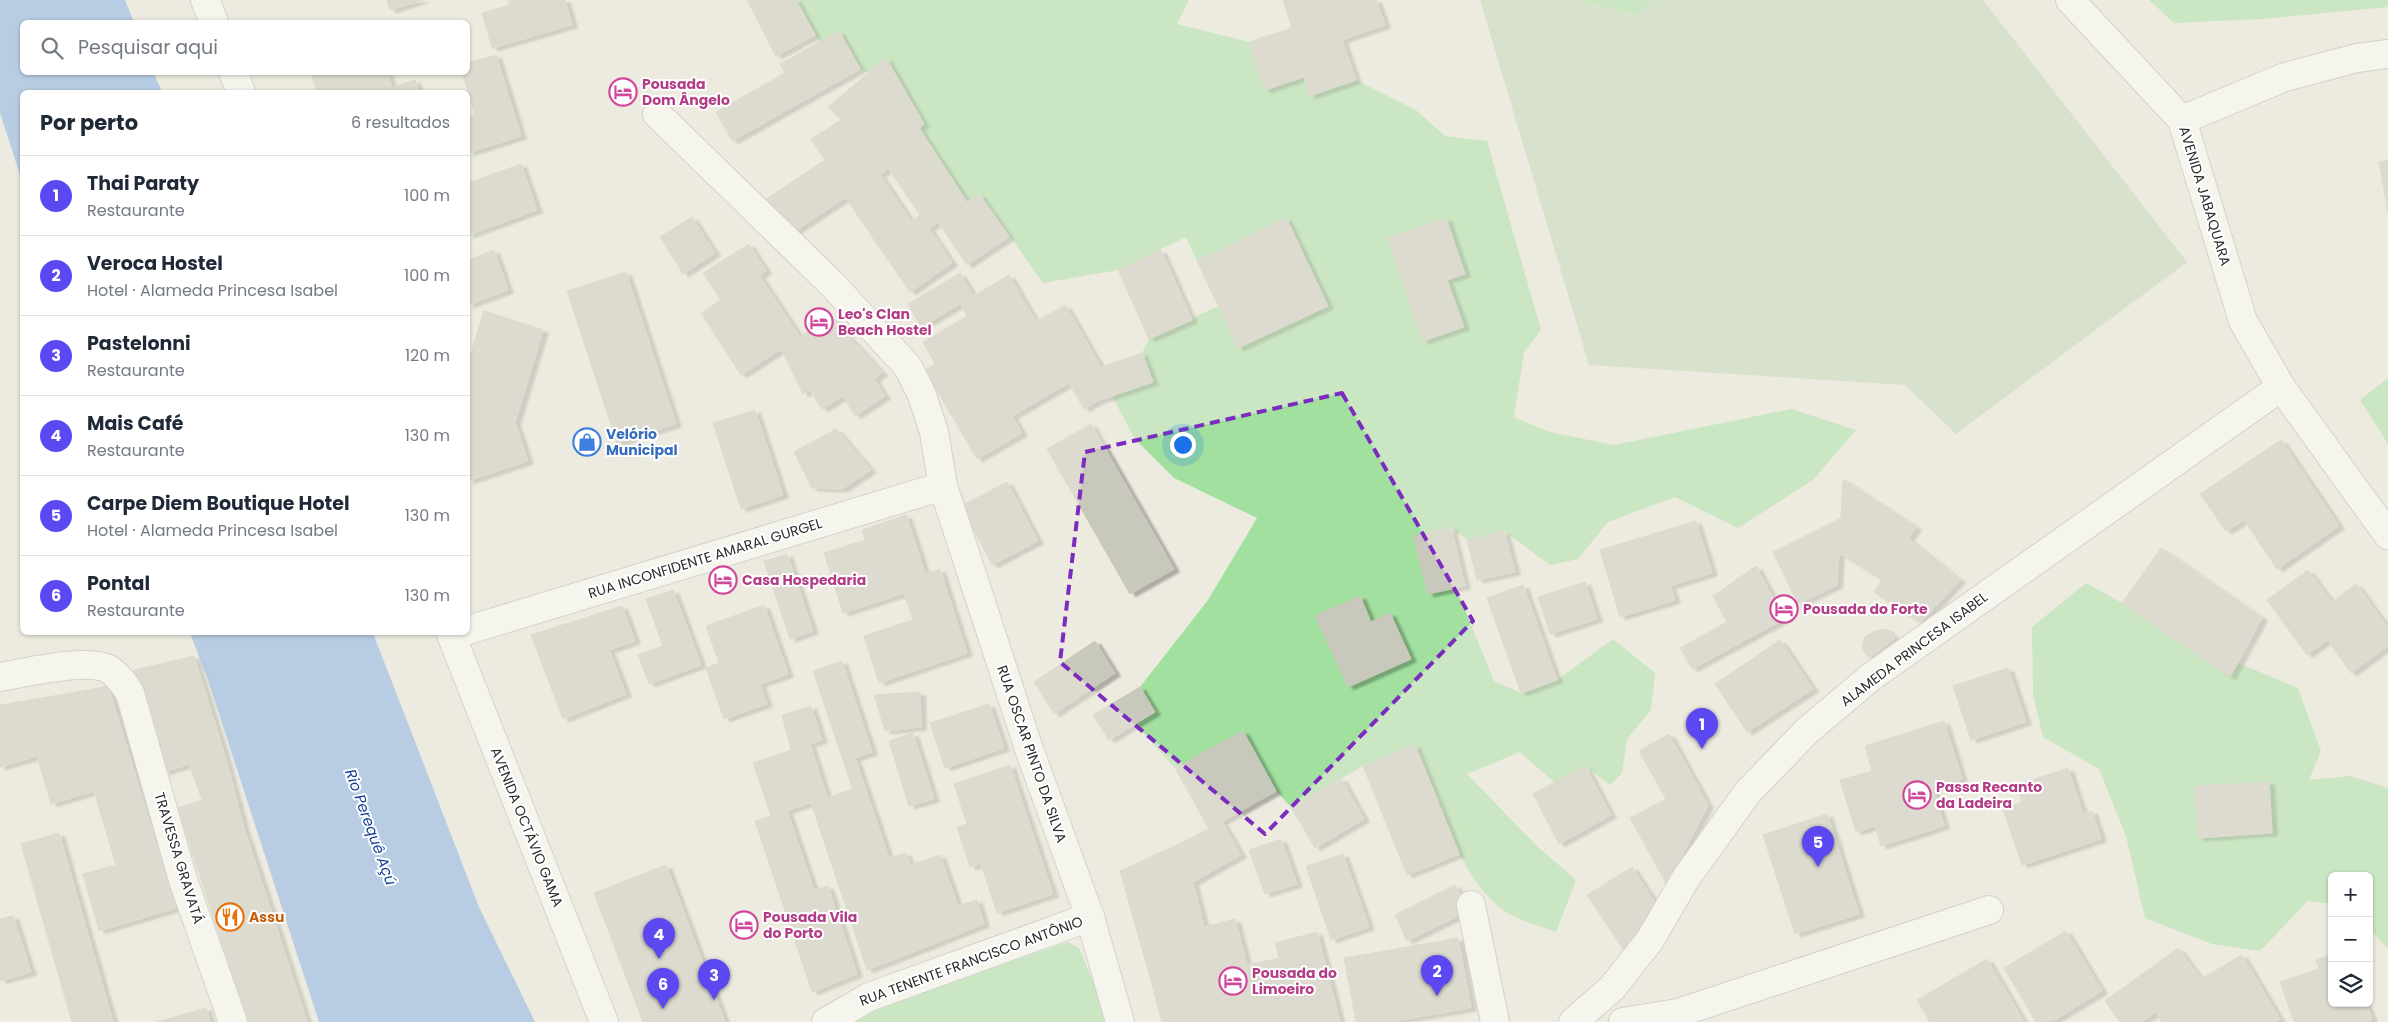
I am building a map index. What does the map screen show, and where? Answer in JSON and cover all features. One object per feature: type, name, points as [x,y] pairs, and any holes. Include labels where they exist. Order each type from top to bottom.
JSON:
[{"type":"street","points":[[205,0],[213,20]]},
{"type":"street","points":[[2070,0],[2182,120]]},
{"type":"street","name":"AVENIDA JABAQUARA","points":[[2388,54],[2357,58],[2285,77],[2182,120],[2243,321],[2281,387],[2388,535]]},
{"type":"street","points":[[234,75],[240,90]]},
{"type":"street","name":"RUA OSCAR PINTO DA SILVA","points":[[657,114],[833,285],[908,367],[922,395],[934,432],[942,486],[1029,749],[1090,917],[1120,1022]]},
{"type":"street","name":"ALAMEDA PRINCESA ISABEL","points":[[1573,1022],[1612,988],[1650,940],[1686,878],[1748,792],[1808,730],[1871,677],[2281,387]]},
{"type":"street","name":"RUA INCONFIDENTE AMARAL GURGEL","points":[[470,628],[942,486]]},
{"type":"street","name":"AVENIDA OCTÁVIO GAMA","points":[[458,635],[604,1022]]},
{"type":"street","name":"TRAVESSA GRAVATÁ","points":[[0,677],[87,665],[109,669],[121,680],[130,693],[183,880],[233,1022]]},
{"type":"street","points":[[1471,905],[1495,1022]]},
{"type":"street","points":[[1623,1022],[1678,1013],[1989,910]]},
{"type":"street","name":"RUA TENENTE FRANCISCO ANTÔNIO","points":[[826,1022],[869,997],[1090,917]]},
{"type":"highlighted area","points":[[1342,393],[1473,621],[1265,834],[1060,662],[1085,452]]},
{"type":"green space","points":[[796,0],[1189,0],[1177,24],[1249,42],[1265,90],[1304,77],[1310,96],[1356,80],[1416,110],[1445,136],[1487,141],[1541,330],[1524,352],[1514,417],[1550,432],[1614,445],[1791,409],[1856,430],[1813,480],[1738,528],[1675,497],[1608,522],[1578,559],[1550,565],[1504,531],[1467,540],[1450,527],[1413,536],[1428,594],[1456,588],[1494,681],[1521,693],[1557,680],[1613,639],[1655,673],[1651,710],[1627,739],[1622,773],[1610,785],[1585,766],[1555,783],[1520,752],[1467,774],[1538,847],[1576,880],[1556,932],[1524,921],[1506,912],[1489,898],[1475,880],[1451,836],[1415,745],[1363,766],[1291,807],[1276,791],[1243,731],[1175,768],[1135,724],[1155,712],[1140,687],[1208,600],[1257,518],[1174,478],[1135,439],[1112,396],[1152,382],[1142,353],[1149,339],[1218,306],[1238,348],[1328,306],[1287,218],[1197,261],[1186,237],[1118,270],[1043,283],[980,194],[967,202],[919,128],[923,124],[886,58],[867,73],[860,69],[839,31],[819,42]]},
{"type":"green space","points":[[1480,0],[1576,0],[1636,15],[1653,0],[1983,0],[2187,262],[1956,434],[1905,385],[1589,365]]},
{"type":"green space","points":[[1576,0],[1653,0],[1636,15]]},
{"type":"green space","points":[[2149,0],[2388,0],[2388,7],[2262,19],[2174,23]]},
{"type":"green space","points":[[2388,378],[2388,444],[2360,400]]},
{"type":"green space","points":[[2086,583],[2122,603],[2230,676],[2238,663],[2298,688],[2321,751],[2309,780],[2350,776],[2388,788],[2388,949],[2373,932],[2373,872],[2328,872],[2328,904],[2308,901],[2260,951],[2212,944],[2145,918],[2126,836],[2099,769],[2043,737],[2033,695],[2032,627]],"holes":[[[2268,782],[2272,833],[2198,837],[2195,786]]]},
{"type":"green space","points":[[1068,942],[1079,948],[1110,1022],[849,1022],[845,1017]]},
{"type":"water","points":[[0,0],[125,0],[133,20],[20,20],[20,75],[155,75],[161,90],[20,90],[20,175],[0,113]]},
{"type":"water","name":"Rio Perequê Açú","points":[[191,635],[374,635],[479,907],[535,1022],[319,1022],[208,680]]},
{"type":"building","points":[[387,0],[423,0],[390,10]]},
{"type":"building","points":[[508,0],[565,0],[572,25],[492,48],[482,13],[510,5]]},
{"type":"building","points":[[747,0],[796,0],[815,35],[776,56]]},
{"type":"building","points":[[1283,0],[1376,0],[1385,25],[1342,40],[1356,80],[1310,96],[1304,77],[1265,90],[1249,42],[1292,28]]},
{"type":"building","points":[[839,31],[860,69],[732,141],[716,112],[785,73],[780,64]]},
{"type":"building","points":[[496,55],[521,136],[470,152],[470,116],[475,115],[470,98],[470,90],[467,90],[463,75],[470,75],[470,62]]},
{"type":"building","points":[[886,58],[924,124],[881,158],[828,107]]},
{"type":"building","points":[[312,75],[388,75],[392,87],[415,80],[418,90],[316,90]]},
{"type":"building","points":[[841,120],[881,158],[888,169],[792,233],[765,200],[825,160],[811,139]]},
{"type":"building","points":[[919,128],[967,202],[929,228],[881,158]]},
{"type":"building","points":[[2388,160],[2388,212],[2379,162]]},
{"type":"building","points":[[521,164],[537,210],[470,234],[470,182]]},
{"type":"building","points":[[880,175],[911,221],[877,244],[846,198]]},
{"type":"building","points":[[979,194],[1009,237],[967,265],[938,222]]},
{"type":"building","points":[[920,215],[952,263],[910,292],[877,244]]},
{"type":"building","points":[[692,217],[715,253],[683,274],[660,237]]},
{"type":"building","points":[[1286,218],[1328,306],[1238,348],[1197,261]]},
{"type":"building","points":[[1446,218],[1465,274],[1447,280],[1464,327],[1423,341],[1388,238]]},
{"type":"building","points":[[749,244],[766,271],[721,300],[703,273]]},
{"type":"building","points":[[494,250],[508,290],[470,304],[470,259]]},
{"type":"building","points":[[1161,250],[1192,320],[1149,339],[1118,270]]},
{"type":"building","points":[[626,272],[676,424],[617,443],[567,291]]},
{"type":"building","points":[[960,273],[973,296],[921,327],[908,304]]},
{"type":"building","points":[[759,275],[800,337],[741,375],[701,313]]},
{"type":"building","points":[[1009,275],[1036,322],[1013,335],[1028,360],[1002,375],[960,304]]},
{"type":"building","points":[[1065,305],[1101,367],[1087,372],[1097,401],[1084,409],[1069,383],[986,431],[966,397],[1028,360],[1013,335]]},
{"type":"building","points":[[484,311],[543,330],[515,422],[528,461],[470,480],[470,356]]},
{"type":"building","points":[[967,316],[1002,375],[966,397],[986,431],[1012,416],[1022,433],[977,459],[925,370],[935,364],[923,342]]},
{"type":"building","points":[[831,317],[863,352],[803,394],[781,349]]},
{"type":"building","points":[[863,352],[882,373],[874,379],[885,396],[855,416],[843,396],[822,409],[810,390]]},
{"type":"building","points":[[1142,353],[1153,382],[1097,401],[1087,372]]},
{"type":"building","points":[[755,410],[783,495],[741,509],[713,423]]},
{"type":"building","points":[[1091,424],[1174,569],[1130,594],[1047,449]]},
{"type":"building","points":[[836,429],[871,470],[842,489],[812,488],[794,452]]},
{"type":"building","points":[[2281,440],[2339,526],[2277,569],[2244,520],[2226,531],[2200,494]]},
{"type":"building","points":[[1843,479],[1916,527],[1882,580],[1839,553]]},
{"type":"building","points":[[1007,482],[1038,541],[992,565],[961,506]]},
{"type":"building","points":[[906,515],[916,545],[891,554],[904,593],[843,613],[824,553],[865,540],[862,530]]},
{"type":"building","points":[[1841,518],[1837,585],[1798,604],[1773,552]]},
{"type":"building","points":[[1696,521],[1712,573],[1670,586],[1675,600],[1620,617],[1600,550]]},
{"type":"building","points":[[1451,527],[1465,586],[1428,594],[1413,536]]},
{"type":"building","points":[[1504,531],[1515,572],[1477,580],[1467,540]]},
{"type":"building","points":[[1909,539],[1960,580],[1920,623],[1874,592]]},
{"type":"building","points":[[916,545],[925,574],[940,569],[952,607],[913,620],[891,554]]},
{"type":"building","points":[[2161,548],[2262,618],[2230,677],[2122,603]]},
{"type":"building","points":[[787,554],[813,631],[790,639],[764,561]]},
{"type":"building","points":[[1756,566],[1784,619],[1738,644],[1713,596]]},
{"type":"building","points":[[2308,570],[2332,602],[2356,584],[2388,628],[2388,646],[2351,673],[2327,640],[2307,655],[2267,600]]},
{"type":"building","points":[[1585,582],[1597,619],[1550,634],[1538,597]]},
{"type":"building","points":[[1523,585],[1557,680],[1521,693],[1487,598]]},
{"type":"building","points":[[673,590],[701,665],[649,684],[638,655],[663,646],[646,599]]},
{"type":"building","points":[[1360,596],[1371,622],[1390,613],[1411,659],[1348,687],[1315,616]]},
{"type":"building","points":[[764,605],[788,674],[760,684],[767,704],[724,719],[706,668],[719,663],[706,626]]},
{"type":"building","points":[[622,606],[635,641],[609,650],[626,694],[563,719],[531,635]]},
{"type":"building","points":[[952,607],[967,653],[879,683],[864,636]]},
{"type":"building","points":[[1727,622],[1738,644],[1692,669],[1680,648]]},
{"type":"building","points":[[1887,629],[1895,638],[1869,658],[1862,649],[1864,638],[1874,631]]},
{"type":"building","points":[[1780,640],[1813,689],[1747,732],[1715,684]]},
{"type":"building","points":[[1095,641],[1115,673],[1054,714],[1034,682]]},
{"type":"building","points":[[194,656],[224,753],[164,772],[134,670]]},
{"type":"building","points":[[842,661],[872,752],[855,758],[889,858],[906,853],[936,943],[908,954],[813,671]]},
{"type":"building","points":[[2008,668],[2026,722],[1971,740],[1953,686]]},
{"type":"building","points":[[108,686],[176,908],[99,931],[83,874],[116,865],[65,694]]},
{"type":"building","points":[[1140,687],[1155,712],[1109,740],[1093,715]]},
{"type":"building","points":[[920,692],[921,727],[885,731],[874,695]]},
{"type":"building","points":[[65,694],[94,791],[51,804],[37,756],[0,767],[0,705]]},
{"type":"building","points":[[989,704],[1004,748],[945,768],[930,723]]},
{"type":"building","points":[[811,706],[822,740],[791,750],[782,715]]},
{"type":"building","points":[[1944,721],[1962,779],[1933,788],[1944,826],[1881,846],[1875,826],[1856,832],[1840,780],[1872,771],[1865,746]]},
{"type":"building","points":[[1243,731],[1276,791],[1209,829],[1175,768]]},
{"type":"building","points":[[913,733],[934,799],[909,806],[889,741]]},
{"type":"building","points":[[1669,734],[1708,805],[1667,885],[1630,818],[1666,799],[1639,751]]},
{"type":"building","points":[[810,744],[827,797],[771,816],[753,763]]},
{"type":"building","points":[[1415,745],[1459,854],[1407,875],[1363,766]]},
{"type":"building","points":[[224,753],[234,790],[202,800],[189,764]]},
{"type":"building","points":[[1010,765],[1023,805],[967,824],[954,784]]},
{"type":"building","points":[[1585,766],[1611,815],[1559,844],[1533,794]]},
{"type":"building","points":[[2068,768],[2083,814],[2092,811],[2101,839],[2022,865],[2003,809],[2022,802],[2016,785]]},
{"type":"building","points":[[1341,778],[1364,819],[1315,848],[1291,807]]},
{"type":"building","points":[[2269,782],[2272,833],[2198,838],[2195,786]]},
{"type":"building","points":[[853,789],[908,954],[867,970],[811,803]]},
{"type":"building","points":[[234,790],[243,825],[189,843],[178,808]]},
{"type":"building","points":[[1023,805],[1037,846],[970,867],[957,827]]},
{"type":"building","points":[[787,811],[814,890],[828,886],[857,974],[812,992],[755,821]]},
{"type":"building","points":[[1827,814],[1859,914],[1795,934],[1763,835]]},
{"type":"building","points":[[1222,822],[1241,855],[1193,882],[1183,842]]},
{"type":"building","points":[[243,825],[255,862],[201,880],[189,843]]},
{"type":"building","points":[[59,833],[113,1022],[72,1022],[21,844]]},
{"type":"building","points":[[1281,839],[1297,884],[1265,894],[1249,850]]},
{"type":"building","points":[[1183,842],[1216,974],[1154,992],[1120,871]]},
{"type":"building","points":[[1037,846],[1053,894],[997,913],[981,864]]},
{"type":"building","points":[[1343,854],[1369,927],[1331,940],[1306,866]]},
{"type":"building","points":[[940,855],[958,906],[977,900],[984,924],[936,943],[910,865]]},
{"type":"building","points":[[255,862],[282,944],[228,962],[201,880]]},
{"type":"building","points":[[666,865],[725,1022],[643,1022],[594,893]]},
{"type":"building","points":[[1632,867],[1656,904],[1625,952],[1587,895]]},
{"type":"building","points":[[1455,885],[1468,911],[1407,941],[1395,915]]},
{"type":"building","points":[[13,916],[31,972],[0,981],[0,919]]},
{"type":"building","points":[[1235,919],[1262,1022],[1228,1022],[1204,927]]},
{"type":"building","points":[[2066,931],[2102,991],[2051,1022],[2036,1022],[2004,968]]},
{"type":"building","points":[[1317,932],[1340,1022],[1296,1022],[1275,943]]},
{"type":"building","points":[[1458,938],[1471,1008],[1389,1022],[1356,1022],[1344,958]]},
{"type":"building","points":[[282,944],[307,1022],[247,1022],[228,962]]},
{"type":"building","points":[[2178,948],[2201,979],[2142,1022],[2120,1022],[2105,1001]]},
{"type":"building","points":[[2242,955],[2280,1019],[2275,1022],[2162,1022],[2156,1012],[2201,979]]},
{"type":"building","points":[[2328,956],[2328,1007],[2368,1007],[2372,1019],[2364,1022],[2294,1022],[2280,982],[2319,969],[2316,960]]},
{"type":"building","points":[[1279,958],[1296,1022],[1262,1022],[1247,965]]},
{"type":"building","points":[[1987,959],[2024,1022],[1930,1022],[1917,1000]]},
{"type":"building","points":[[1216,974],[1228,1022],[1162,1022],[1154,992]]},
{"type":"building","points":[[206,1008],[210,1022],[157,1022]]},
{"type":"place","name":"Pousada Dom Ângelo","points":[[623,92]]},
{"type":"place","name":"Leo's Clan Beach Hostel","points":[[819,322]]},
{"type":"place","name":"Velório Municipal","points":[[587,442]]},
{"type":"place","name":"Casa Hospedaria","points":[[723,580]]},
{"type":"place","name":"Pousada do Forte","points":[[1784,609]]},
{"type":"place","name":"Thai Paraty","points":[[1702,749]]},
{"type":"place","name":"Passa Recanto da Ladeira","points":[[1917,795]]},
{"type":"place","name":"Carpe Diem Boutique Hotel","points":[[1818,867]]},
{"type":"place","name":"Assu","points":[[230,917]]},
{"type":"place","name":"Pousada Vila do Porto","points":[[744,925]]},
{"type":"place","name":"Mais Café","points":[[659,959]]},
{"type":"place","name":"Pousada do Limoeiro","points":[[1233,981]]},
{"type":"place","name":"Veroca Hostel","points":[[1437,996]]},
{"type":"place","name":"Pastelonni","points":[[714,1000]]},
{"type":"place","name":"Pontal","points":[[663,1009]]}]
